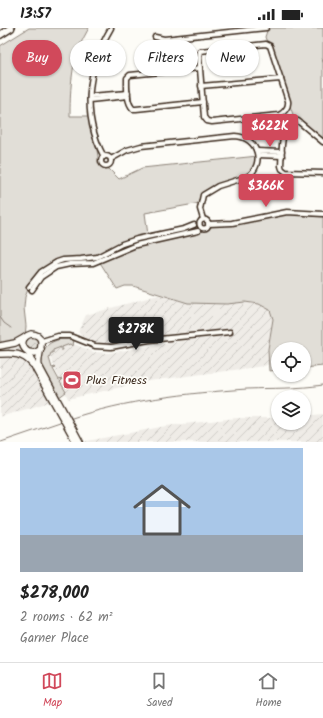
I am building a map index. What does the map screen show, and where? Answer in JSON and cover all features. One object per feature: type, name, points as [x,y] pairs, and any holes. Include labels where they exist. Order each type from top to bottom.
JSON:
[{"type":"highway","points":[[0,35],[11,28]]},
{"type":"main road","points":[[0,346],[15,343],[29,334],[35,334],[39,337],[42,342],[38,360],[39,366],[55,400]]},
{"type":"main road","points":[[24,338],[22,345],[36,370]]},
{"type":"main road","points":[[0,354],[13,351],[35,353],[41,349]]},
{"type":"main road","points":[[0,354],[16,353],[24,356],[30,361],[55,400],[77,440]]},
{"type":"street","points":[[104,157],[95,137],[91,120],[91,77],[96,56],[111,28]]},
{"type":"street","points":[[155,37],[164,39],[221,30],[266,28]]},
{"type":"street","points":[[266,44],[270,46],[281,79],[289,104],[283,113],[279,115],[211,122],[206,121],[199,55],[202,50],[266,44]]},
{"type":"street","points":[[200,68],[130,75],[127,78],[128,94],[131,107],[136,109],[203,102]]},
{"type":"street","points":[[202,86],[281,79]]},
{"type":"street","points":[[90,98],[128,94]]},
{"type":"street","points":[[323,142],[298,121],[292,120],[284,131],[282,154],[282,169],[286,172],[323,173]]},
{"type":"street","points":[[104,157],[108,157],[110,159],[127,150],[141,146],[235,136],[248,140],[255,146],[257,153],[256,168],[252,174],[243,179],[218,186],[203,195],[200,209],[203,219],[207,220],[208,224]]},
{"type":"street","points":[[257,153],[282,154]]},
{"type":"street","points":[[104,157],[101,161],[104,166],[110,165],[110,159]]},
{"type":"street","points":[[203,219],[200,223],[201,228],[205,228],[208,224],[232,223],[287,212],[323,214]]},
{"type":"street","points":[[194,225],[189,228],[130,241],[97,257],[57,262],[41,272],[30,289],[41,277],[56,267],[70,264],[93,263],[136,245],[198,231]]},
{"type":"street","points":[[42,342],[58,336],[70,336],[76,337],[95,346],[111,347],[149,340],[230,332]]},
{"type":"shaded area","points":[[29,28],[89,28],[83,40],[70,40],[70,76],[72,76],[70,116],[88,116],[99,164],[104,168],[109,169],[119,179],[142,168],[258,156],[252,175],[218,186],[203,195],[200,203],[145,213],[148,235],[99,256],[64,260],[46,267],[29,287],[25,297],[25,337],[3,346],[0,340],[0,46]]},
{"type":"shaded area","points":[[268,28],[323,28],[323,142],[295,120],[265,37]]},
{"type":"shaded area","points":[[287,212],[323,214],[323,366],[311,367],[311,342],[271,342],[271,371],[269,371],[268,349],[273,319],[270,310],[259,304],[245,302],[227,304],[188,303],[133,286],[125,286],[117,289],[99,261],[123,250],[191,234],[207,228],[208,224],[223,224]]},
{"type":"shaded area","points":[[158,295],[188,303],[228,304],[245,302],[259,304],[270,310],[273,319],[269,339],[269,364],[264,366],[148,381],[68,399],[46,347],[71,343],[94,352],[108,353],[188,340],[232,335],[234,333],[232,330],[228,329],[167,334],[113,344],[101,344],[90,342],[78,332],[86,315]]},
{"type":"shaded area","points":[[32,336],[37,338],[39,343],[37,348],[32,350],[27,348],[25,343],[27,338]]},
{"type":"shaded area","points":[[62,339],[74,339],[73,346],[70,344],[62,347],[63,350],[61,350],[61,347],[53,350],[53,353],[51,353],[49,358],[52,368],[56,368],[53,369],[59,380],[62,379],[60,382],[66,392],[58,398],[40,363],[42,354],[46,347],[52,342]]},
{"type":"shaded area","points":[[0,340],[3,346],[20,341],[53,401],[0,417]]},
{"type":"shaded area","points":[[323,414],[323,442],[82,442],[166,426],[237,418],[271,418],[271,430],[311,430],[311,415]]},
{"type":"waterway","points":[[0,317],[4,323],[11,328]]},
{"type":"waterway","points":[[69,419],[112,407],[179,395],[247,389],[295,388],[323,385]]},
{"type":"waterway","points":[[1,442],[63,421]]},
{"type":"place","name":"Plus Fitness","points":[[72,380]]}]
